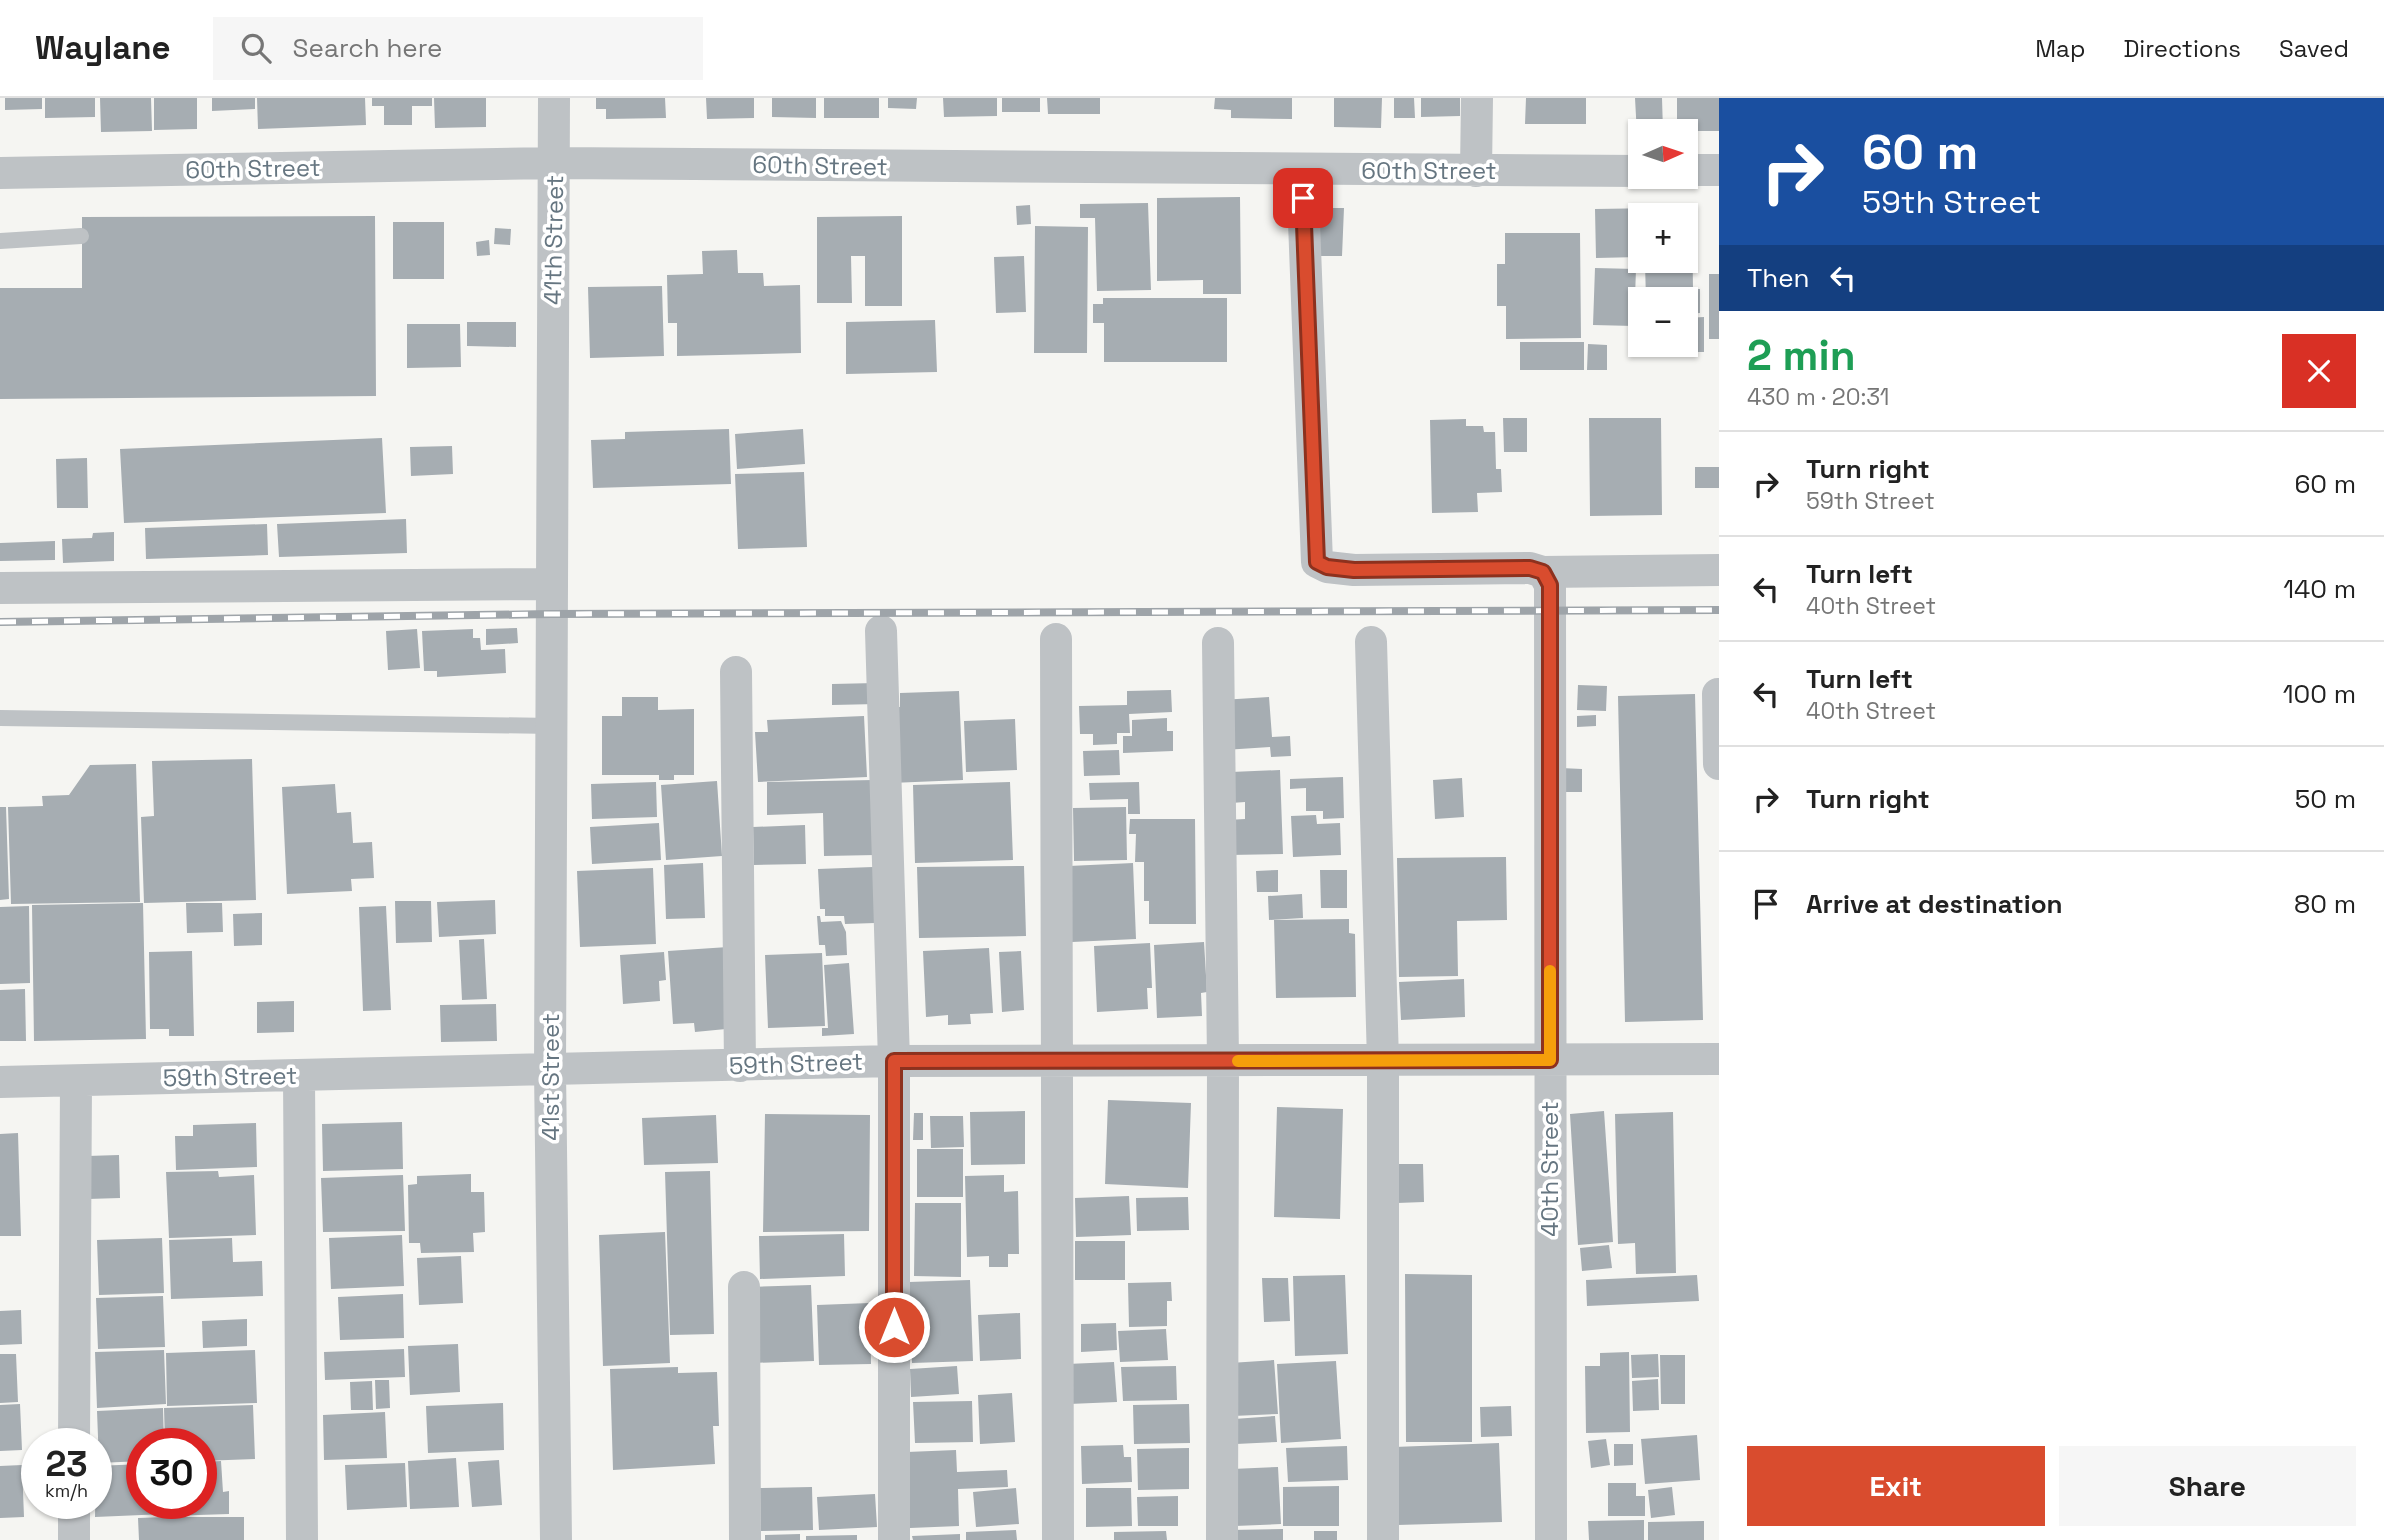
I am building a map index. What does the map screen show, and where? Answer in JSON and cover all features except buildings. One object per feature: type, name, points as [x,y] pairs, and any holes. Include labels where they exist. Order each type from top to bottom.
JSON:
[{"type":"street","name":"41th Street","points":[[552,584],[554,98]]},
{"type":"street","points":[[1476,171],[1477,98]]},
{"type":"street","name":"60th Street","points":[[0,173],[555,163],[1628,171]]},
{"type":"street","points":[[1302,170],[1315,557],[1321,566],[1336,569],[1530,568],[1543,572],[1719,570]]},
{"type":"street","points":[[1698,170],[1719,170]]},
{"type":"street","name":"40th Street","points":[[1543,572],[1550,585],[1551,1540]]},
{"type":"street","points":[[0,588],[552,584],[552,726]]},
{"type":"street","points":[[881,631],[894,1061],[894,1540]]},
{"type":"street","points":[[1056,639],[1058,1540]]},
{"type":"street","points":[[1371,642],[1382,1061],[1382,1540]]},
{"type":"street","points":[[1219,643],[1223,1061],[1222,1540]]},
{"type":"street","points":[[736,672],[740,1066]]},
{"type":"street","points":[[1718,694],[1719,764]]},
{"type":"street","name":"41st Street","points":[[552,726],[550,1070],[556,1540]]},
{"type":"street","name":"59th Street","points":[[0,1082],[894,1061],[1719,1059]]},
{"type":"street","points":[[299,1076],[302,1540]]},
{"type":"street","points":[[74,1428],[76,1081]]},
{"type":"street","points":[[744,1287],[745,1540]]},
{"type":"street","points":[[74,1519],[74,1540]]},
{"type":"lane","points":[[0,241],[81,236]]},
{"type":"lane","points":[[0,718],[552,726]]},
{"type":"railway","points":[[0,622],[552,614],[1719,610]]},
{"type":"slow traffic","points":[[1238,1061],[1550,1060],[1550,971]]},
{"type":"route","points":[[894,1327],[894,1061],[1550,1060],[1548,671],[1551,612],[1548,578],[1538,569],[1530,568],[1354,570],[1321,566],[1317,562],[1303,198]]}]
